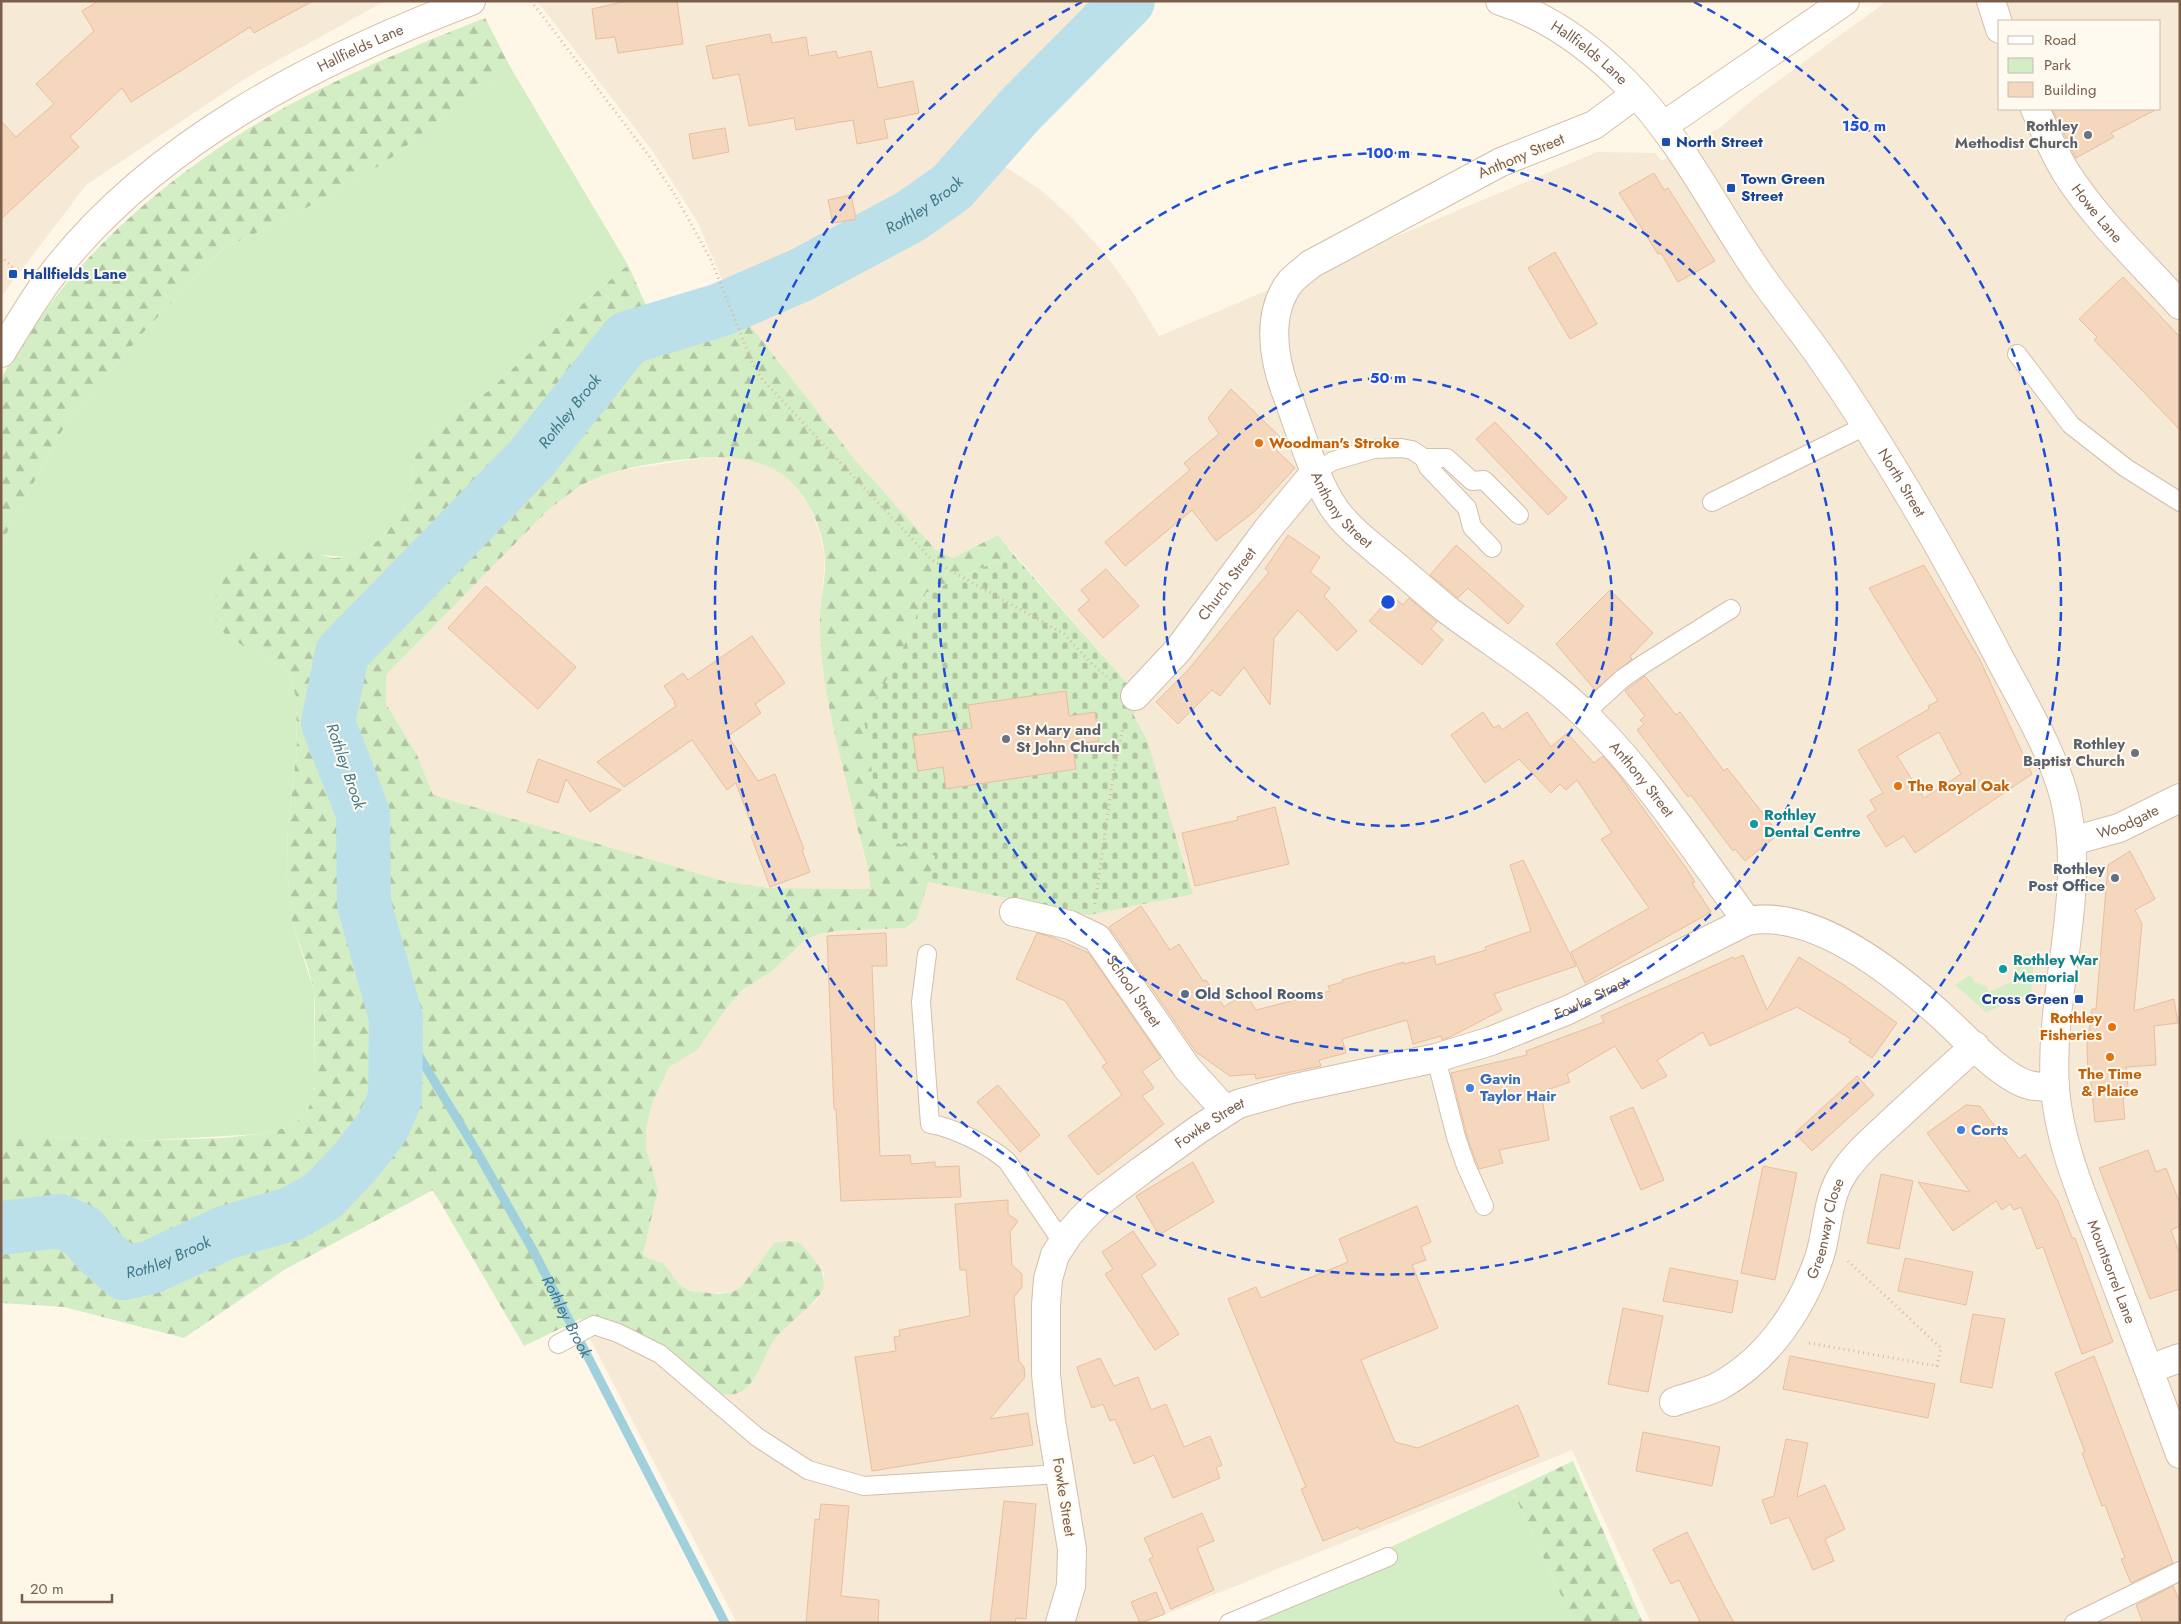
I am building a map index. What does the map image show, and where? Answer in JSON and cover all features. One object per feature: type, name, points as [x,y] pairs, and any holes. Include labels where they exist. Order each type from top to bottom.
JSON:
[{"type":"street","name":"Hallfields Lane","points":[[1,353],[48,280],[68,256],[120,201],[187,147],[251,106],[335,61],[471,1]]},
{"type":"street","name":"Hallfields Lane","points":[[1500,1],[1538,16],[1561,29],[1598,57],[1636,94],[1663,126]]},
{"type":"street","points":[[1663,126],[1845,1]]},
{"type":"street","points":[[1991,1],[1998,23]]},
{"type":"street","name":"Anthony Street","points":[[1636,94],[1594,125],[1501,162],[1311,264],[1291,281],[1283,294],[1274,323],[1276,355],[1284,386],[1316,471],[1327,497],[1336,512],[1351,528],[1445,608],[1553,686],[1584,714],[1642,777],[1747,921]]},
{"type":"street","name":"Howe Lane","points":[[2034,110],[2060,162],[2077,187],[2113,232],[2180,305]]},
{"type":"street","name":"North Street","points":[[1663,126],[1689,161],[1755,267],[1819,356],[1864,426],[1968,599],[2046,749],[2063,792],[2072,841]]},
{"type":"street","name":"Church Street","points":[[1135,696],[1178,650],[1267,530],[1316,471]]},
{"type":"street","name":"Woodgate","points":[[2072,841],[2125,825],[2180,798]]},
{"type":"street","points":[[1747,921],[1760,918],[1797,924],[1846,944],[1880,966],[1927,1002],[1974,1046],[2016,1080],[2028,1085],[2041,1087],[2055,1086],[2058,1015],[2072,879],[2072,841]]},
{"type":"street","name":"School Street","points":[[1014,912],[1070,925],[1093,935],[1187,1068],[1226,1111]]},
{"type":"street","name":"Fowke Street","points":[[1060,1623],[1070,1586],[1072,1549],[1051,1420],[1045,1346],[1048,1279],[1055,1255],[1081,1220],[1097,1204],[1226,1111],[1253,1099],[1291,1089],[1436,1058],[1538,1024],[1747,921]]},
{"type":"street","name":"Greenway Close","points":[[1674,1402],[1722,1385],[1745,1367],[1777,1336],[1795,1311],[1808,1285],[1824,1239],[1834,1190],[1853,1160],[1974,1046]]},
{"type":"street","name":"Mountsorrel Lane","points":[[2055,1086],[2062,1134],[2070,1160],[2180,1454]]},
{"type":"street","points":[[2148,1369],[2180,1358]]},
{"type":"lane","points":[[2017,354],[2077,430],[2126,468],[2180,502]]},
{"type":"lane","points":[[1712,502],[1864,426]]},
{"type":"lane","points":[[1316,471],[1334,460],[1374,449],[1402,448],[1412,450],[1424,458],[1428,467],[1467,508],[1472,527],[1492,548]]},
{"type":"lane","points":[[1424,458],[1447,458],[1472,481],[1484,480],[1519,515]]},
{"type":"lane","points":[[1584,714],[1622,679],[1642,664],[1731,609]]},
{"type":"lane","points":[[927,954],[921,1002],[930,1124],[947,1128],[999,1154],[1007,1161],[1063,1242]]},
{"type":"lane","points":[[1436,1058],[1456,1138],[1484,1206]]},
{"type":"lane","points":[[558,1344],[594,1325],[618,1333],[660,1354],[757,1437],[808,1470],[864,1486],[1060,1474]]},
{"type":"lane","points":[[1229,1623],[1388,1557]]},
{"type":"lane","points":[[2074,1623],[2180,1572]]},
{"type":"path","points":[[532,1],[659,172],[697,232],[723,285],[752,362],[761,378],[932,560],[1064,634],[1108,679],[1135,696],[1123,725],[1114,770],[1096,884],[1093,935]]},
{"type":"path","points":[[1777,1336],[1937,1366],[1941,1348],[1824,1239]]},
{"type":"shaded area","points":[[1,1],[385,1],[246,78],[86,185],[1,297]]},
{"type":"shaded area","points":[[537,1],[1104,1],[1104,5],[1018,91],[949,172],[915,199],[726,289],[698,223],[654,153]]},
{"type":"shaded area","points":[[1887,1],[2180,1],[2180,1623],[1651,1623],[1572,1450],[1144,1623],[737,1623],[580,1319],[612,1325],[757,1370],[775,1339],[796,1317],[817,1300],[823,1290],[824,1273],[774,1243],[741,1287],[733,1292],[704,1293],[690,1291],[680,1285],[663,1263],[647,1259],[643,1254],[658,1190],[646,1148],[646,1129],[653,1101],[664,1074],[669,1067],[704,1041],[741,991],[772,971],[805,940],[819,934],[835,931],[907,928],[917,919],[928,882],[1088,915],[1137,720],[1133,714],[1141,704],[1126,682],[998,535],[953,558],[936,550],[856,461],[742,315],[889,246],[933,219],[956,201],[992,158],[1042,191],[1073,219],[1105,254],[1130,288],[1159,336],[1597,152],[1655,153],[1662,161],[1721,127],[1752,100]]},
{"type":"shaded area","points":[[709,457],[734,457],[755,460],[774,468],[794,484],[809,505],[819,531],[825,557],[820,621],[828,700],[872,889],[769,888],[723,881],[433,795],[417,755],[386,704],[386,675],[547,511],[569,493],[595,479],[621,470]]},
{"type":"green space","points":[[485,18],[512,70],[471,95],[391,158],[360,178],[284,220],[223,249],[148,327],[70,419],[58,437],[1,544],[2,379],[13,358],[37,323],[92,254],[160,192],[197,163],[235,137],[312,93],[354,73],[419,44]]},
{"type":"green space","points":[[512,70],[628,265],[573,312],[490,390],[456,412],[436,431],[415,456],[408,500],[401,514],[379,540],[345,557],[323,555],[245,647],[281,666],[289,673],[296,697],[297,749],[288,825],[287,866],[292,922],[314,991],[315,1087],[311,1103],[304,1116],[289,1127],[261,1134],[136,1141],[52,1137],[1,1137],[1,544],[58,437],[70,419],[148,327],[223,249],[284,220],[360,178],[391,158],[471,95]]},
{"type":"green space","points":[[628,265],[663,343],[742,315],[856,461],[936,550],[953,558],[998,535],[1013,554],[926,593],[900,655],[936,856],[917,919],[906,928],[835,931],[819,934],[805,940],[772,971],[741,991],[698,1049],[669,1067],[653,1101],[646,1129],[646,1148],[658,1190],[643,1254],[647,1258],[663,1263],[680,1285],[690,1291],[719,1294],[733,1292],[741,1287],[774,1243],[788,1241],[800,1243],[821,1270],[824,1282],[823,1289],[809,1306],[775,1339],[750,1384],[742,1391],[733,1394],[720,1394],[612,1325],[580,1319],[524,1346],[433,1190],[284,1270],[184,1338],[64,1307],[1,1303],[1,1137],[52,1137],[136,1141],[222,1138],[261,1134],[289,1127],[304,1116],[311,1103],[315,1087],[314,991],[292,922],[287,866],[288,825],[297,749],[296,697],[289,673],[281,666],[245,647],[224,633],[217,624],[214,614],[216,593],[220,582],[238,561],[260,548],[281,546],[334,558],[356,553],[379,540],[401,514],[408,500],[415,456],[436,431],[456,412],[490,390],[573,312]],"holes":[[[725,457],[753,461],[778,472],[789,480],[799,490],[808,504],[820,530],[825,558],[820,622],[824,674],[833,725],[867,865],[871,889],[769,888],[723,881],[433,795],[417,755],[386,704],[386,675],[547,511],[570,493],[595,479],[621,470],[681,460]]]},
{"type":"green space","points":[[1013,554],[1126,682],[1141,704],[1133,714],[1147,740],[1193,894],[1088,915],[928,882],[935,856],[882,838],[864,720],[900,655],[926,593]]},
{"type":"green space","points":[[2012,952],[2034,956],[2031,994],[1986,1012],[1955,985],[1970,975],[1974,982],[1986,986],[1989,992],[2014,981],[2012,976],[2018,963]]},
{"type":"green space","points":[[1573,1461],[1643,1623],[1574,1623],[1512,1490]]},
{"type":"green space","points":[[1512,1490],[1574,1623],[1229,1623]]},
{"type":"building","points":[[98,1],[313,1],[254,33],[250,27],[131,102],[122,88],[70,137],[79,147],[1,219],[1,121],[16,137],[54,104],[36,84],[94,31],[82,11]]},
{"type":"building","points":[[627,1],[677,1],[683,44],[618,53],[615,37],[596,39],[592,9]]},
{"type":"building","points":[[770,34],[772,43],[806,37],[809,56],[836,51],[838,58],[871,51],[878,88],[913,81],[919,113],[884,120],[888,138],[857,144],[853,120],[796,130],[794,118],[749,126],[739,74],[713,79],[706,46]]},
{"type":"building","name":"Rothley Methodist Church","points":[[2052,110],[2155,110],[2111,133],[2114,137],[2076,158]]},
{"type":"building","points":[[725,128],[729,152],[693,159],[689,134]]},
{"type":"building","points":[[1654,173],[1664,190],[1668,188],[1715,261],[1678,282],[1661,253],[1658,254],[1619,193]]},
{"type":"building","points":[[851,195],[856,219],[833,223],[828,200]]},
{"type":"building","points":[[1555,252],[1597,324],[1570,339],[1528,268]]},
{"type":"building","points":[[2123,277],[2180,337],[2180,430],[2094,340],[2097,337],[2079,319]]},
{"type":"building","points":[[1231,389],[1280,437],[1272,446],[1295,468],[1255,511],[1216,541],[1192,510],[1125,566],[1105,542],[1190,470],[1184,463],[1219,434],[1208,418]]},
{"type":"building","points":[[1495,422],[1567,498],[1548,515],[1476,439]]},
{"type":"building","points":[[1288,535],[1320,557],[1310,572],[1330,588],[1324,596],[1357,631],[1337,651],[1298,610],[1274,638],[1270,705],[1244,667],[1220,696],[1212,690],[1178,724],[1156,702],[1188,670],[1269,572],[1265,569]]},
{"type":"building","points":[[1456,545],[1524,606],[1508,624],[1468,588],[1458,598],[1430,575]]},
{"type":"building","points":[[1924,565],[1980,660],[2032,774],[1915,853],[1904,836],[1886,847],[1867,816],[1876,810],[1870,800],[1883,793],[1858,750],[1929,709],[1928,706],[1938,701],[1869,588]],"holes":[[[1939,732],[1961,774],[1924,798],[1897,756]]]},
{"type":"building","points":[[1106,569],[1139,606],[1103,638],[1078,610],[1089,600],[1081,590]]},
{"type":"building","points":[[486,586],[576,667],[538,709],[448,628]]},
{"type":"building","points":[[1610,590],[1653,633],[1630,657],[1632,659],[1595,690],[1556,644]]},
{"type":"building","points":[[1392,596],[1403,605],[1409,598],[1437,622],[1431,629],[1443,640],[1422,665],[1369,621]]},
{"type":"building","points":[[752,636],[785,683],[755,704],[761,713],[728,736],[758,781],[775,774],[804,849],[802,850],[810,872],[770,887],[751,836],[755,834],[736,783],[727,790],[692,740],[624,787],[597,762],[676,706],[664,686],[683,673],[688,680]]},
{"type":"building","points":[[1645,676],[1676,715],[1680,712],[1724,771],[1727,768],[1779,834],[1745,861],[1735,849],[1733,851],[1691,795],[1688,797],[1637,730],[1644,724],[1640,720],[1645,716],[1625,691]]},
{"type":"building","name":"St Mary and St John Church","points":[[1066,691],[1069,716],[1095,712],[1099,741],[1072,745],[1076,769],[946,789],[943,767],[918,771],[913,736],[972,728],[968,705]]},
{"type":"building","points":[[1483,712],[1494,728],[1499,725],[1502,730],[1527,712],[1551,747],[1567,733],[1594,763],[1603,756],[1619,775],[1686,868],[1695,882],[1692,883],[1711,912],[1585,983],[1571,952],[1649,908],[1601,839],[1612,833],[1577,780],[1566,790],[1560,784],[1551,793],[1519,759],[1485,783],[1451,735]]},
{"type":"building","points":[[538,759],[621,790],[590,812],[566,779],[558,803],[527,792]]},
{"type":"building","points":[[1275,807],[1289,864],[1195,886],[1182,833],[1238,820],[1237,817]]},
{"type":"building","points":[[2130,851],[2155,899],[2135,910],[2142,924],[2134,1011],[2174,999],[2178,1023],[2154,1026],[2156,1065],[2126,1067],[2129,1097],[2123,1098],[2125,1119],[2095,1122],[2090,1073],[2088,1073],[2087,1045],[2092,1009],[2096,1009],[2108,865]]},
{"type":"building","points":[[1523,860],[1576,966],[1494,994],[1502,1010],[1442,1040],[1441,1036],[1413,1044],[1407,1020],[1342,1039],[1346,1053],[1319,1060],[1321,1066],[1256,1079],[1255,1074],[1230,1076],[1196,1052],[1109,927],[1141,906],[1170,950],[1179,944],[1203,981],[1206,980],[1224,1007],[1245,993],[1256,1010],[1330,991],[1328,986],[1343,982],[1342,980],[1404,962],[1404,964],[1434,956],[1436,965],[1486,950],[1485,947],[1531,931],[1510,865]]},
{"type":"building","points":[[886,933],[887,966],[872,966],[880,1156],[910,1155],[911,1164],[935,1162],[935,1167],[959,1166],[961,1197],[841,1201],[836,1109],[834,1109],[827,936]]},
{"type":"building","points":[[1037,933],[1052,937],[1089,953],[1161,1058],[1142,1071],[1154,1088],[1142,1096],[1164,1124],[1098,1175],[1068,1136],[1122,1095],[1102,1066],[1107,1063],[1065,1001],[1016,979]]},
{"type":"building","points":[[1743,955],[1767,1010],[1799,957],[1844,985],[1897,1023],[1872,1058],[1849,1042],[1851,1039],[1797,1007],[1710,1046],[1703,1032],[1657,1060],[1667,1076],[1642,1089],[1615,1046],[1567,1074],[1570,1082],[1541,1092],[1549,1140],[1499,1150],[1503,1163],[1479,1169],[1468,1140],[1451,1073],[1527,1055],[1526,1051],[1604,1022],[1601,1016],[1733,957],[1734,959]]},
{"type":"building","points":[[1857,1076],[1874,1095],[1812,1151],[1795,1133]]},
{"type":"building","points":[[998,1085],[1040,1135],[1020,1152],[977,1102]]},
{"type":"building","points":[[1966,1105],[1980,1106],[2019,1159],[2025,1154],[2058,1201],[2072,1238],[2075,1238],[2113,1342],[2082,1354],[2043,1247],[2037,1249],[2021,1207],[2014,1210],[2010,1204],[2002,1210],[1996,1201],[1953,1231],[1918,1182],[1970,1192],[1927,1133]]},
{"type":"building","points":[[1633,1107],[1664,1180],[1641,1190],[1610,1117]]},
{"type":"building","points":[[2148,1150],[2156,1172],[2166,1168],[2180,1204],[2180,1226],[2171,1230],[2180,1255],[2180,1289],[2150,1299],[2099,1168]]},
{"type":"building","points":[[1193,1162],[1214,1202],[1159,1235],[1136,1196]]},
{"type":"building","points":[[1763,1166],[1797,1173],[1775,1280],[1741,1273]]},
{"type":"building","points":[[1881,1174],[1913,1181],[1899,1249],[1867,1243]]},
{"type":"building","points":[[1008,1200],[1008,1214],[1018,1221],[1010,1232],[1012,1265],[1022,1274],[1022,1287],[1014,1297],[1019,1361],[1024,1367],[1025,1377],[990,1419],[1028,1413],[1033,1445],[872,1471],[855,1357],[896,1351],[894,1337],[900,1336],[899,1330],[970,1316],[966,1270],[960,1270],[955,1204]]},
{"type":"building","points":[[1417,1206],[1431,1242],[1421,1247],[1426,1260],[1412,1265],[1438,1328],[1361,1360],[1395,1442],[1418,1448],[1518,1405],[1539,1456],[1360,1530],[1358,1527],[1323,1541],[1301,1489],[1306,1487],[1228,1299],[1256,1287],[1261,1298],[1348,1262],[1339,1239]]},
{"type":"building","points":[[1133,1231],[1156,1265],[1141,1275],[1179,1334],[1155,1350],[1105,1274],[1113,1269],[1102,1252]]},
{"type":"building","points":[[1905,1258],[1973,1272],[1966,1305],[1898,1291]]},
{"type":"building","points":[[1670,1268],[1738,1281],[1732,1313],[1663,1301]]},
{"type":"building","points":[[1623,1308],[1663,1316],[1648,1392],[1608,1384]]},
{"type":"building","points":[[1973,1314],[2005,1319],[1992,1388],[1960,1382]]},
{"type":"building","points":[[1790,1356],[1935,1384],[1928,1418],[1783,1389]]},
{"type":"building","points":[[2094,1356],[2173,1563],[2131,1583],[2121,1559],[2125,1558],[2105,1505],[2102,1506],[2082,1453],[2085,1452],[2055,1373]]},
{"type":"building","points":[[1100,1358],[1114,1386],[1138,1377],[1151,1410],[1166,1404],[1184,1447],[1210,1436],[1222,1465],[1216,1468],[1220,1478],[1173,1498],[1154,1455],[1134,1464],[1115,1419],[1110,1421],[1103,1404],[1092,1408],[1080,1377],[1077,1367]]},
{"type":"building","points":[[1643,1432],[1720,1447],[1712,1486],[1636,1471]]},
{"type":"building","points":[[1786,1439],[1808,1443],[1797,1497],[1825,1485],[1845,1529],[1825,1539],[1834,1561],[1813,1570],[1789,1517],[1771,1524],[1762,1500],[1774,1496]]},
{"type":"building","points":[[1004,1501],[1036,1504],[1026,1619],[1016,1618],[1015,1623],[990,1623]]},
{"type":"building","points":[[821,1504],[849,1506],[841,1596],[879,1600],[878,1623],[806,1623],[815,1519],[819,1520]]},
{"type":"building","points":[[1202,1513],[1214,1541],[1197,1548],[1214,1590],[1171,1609],[1149,1559],[1153,1557],[1144,1538]]},
{"type":"building","points":[[1687,1532],[1734,1623],[1701,1623],[1679,1580],[1671,1584],[1653,1549]]},
{"type":"building","points":[[2173,1586],[2180,1602],[2180,1623],[2143,1623],[2136,1605]]},
{"type":"building","points":[[1156,1592],[1165,1614],[1140,1623],[1131,1602]]},
{"type":"waterway","name":"Rothley Brook","points":[[1,1228],[60,1221],[82,1231],[99,1251],[124,1273],[151,1267],[227,1232],[291,1214],[323,1196],[356,1161],[383,1126],[395,1098],[396,1018],[364,904],[363,813],[328,723],[342,653],[531,459],[627,338],[720,310],[801,275],[911,216],[952,187],[1020,110],[1128,1]]},
{"type":"waterway","name":"Rothley Brook","points":[[396,1018],[476,1150],[534,1252],[725,1623]]},
{"type":"place","name":"Rothley Methodist Church","points":[[2088,135]]},
{"type":"place","name":"North Street","points":[[1666,142]]},
{"type":"place","name":"Town Green Street","points":[[1731,188]]},
{"type":"place","name":"Hallfields Lane","points":[[13,274]]},
{"type":"place","name":"Woodman's Stroke","points":[[1259,443]]},
{"type":"place","name":"St Mary and St John Church","points":[[1006,739]]},
{"type":"place","name":"Rothley Baptist Church","points":[[2135,753]]},
{"type":"place","name":"The Royal Oak","points":[[1898,786]]},
{"type":"place","name":"Rothley Dental Centre","points":[[1754,824]]},
{"type":"place","name":"Rothley Post Office","points":[[2115,878]]},
{"type":"place","name":"Rothley War Memorial","points":[[2003,969]]},
{"type":"place","name":"Old School Rooms","points":[[1185,994]]},
{"type":"place","name":"Cross Green","points":[[2079,999]]},
{"type":"place","name":"Rothley Fisheries","points":[[2112,1027]]},
{"type":"place","name":"The Time & Plaice","points":[[2110,1057]]},
{"type":"place","name":"Gavin Taylor Hair","points":[[1470,1088]]},
{"type":"place","name":"Corts","points":[[1961,1130]]}]
